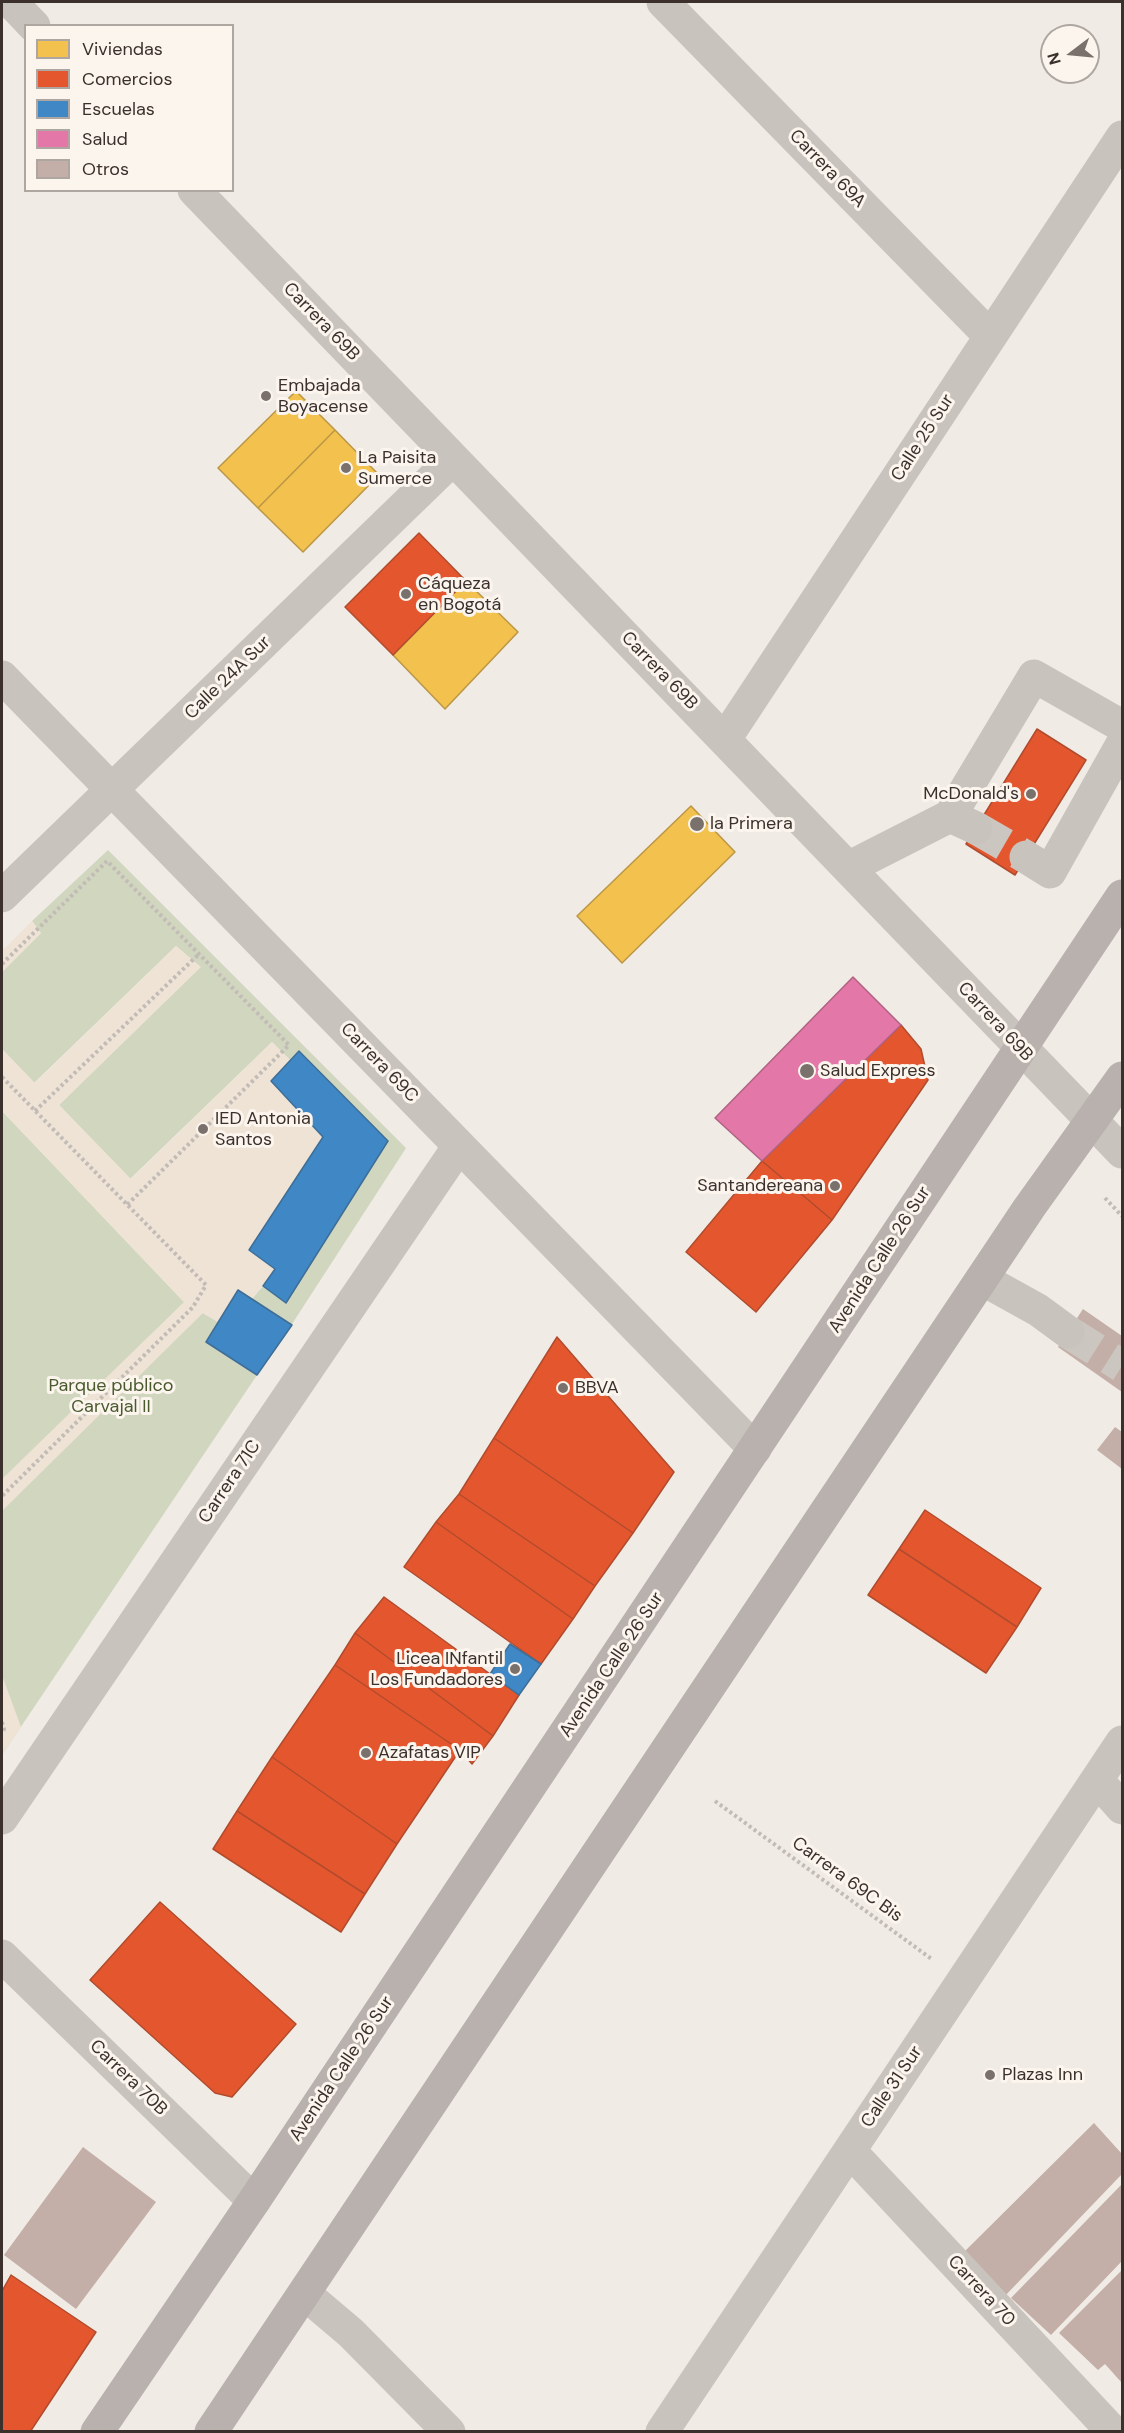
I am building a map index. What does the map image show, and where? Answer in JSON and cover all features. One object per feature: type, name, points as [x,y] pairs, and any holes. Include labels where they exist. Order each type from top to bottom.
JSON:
[{"type":"main road","name":"Avenida Calle 26 Sur","points":[[97,2432],[254,2201],[1122,896]]},
{"type":"main road","points":[[211,2432],[1029,1208],[1122,1078]]},
{"type":"street","points":[[11,2],[32,24]]},
{"type":"street","name":"Carrera 69A","points":[[663,2],[990,336]]},
{"type":"street","name":"Calle 25 Sur","points":[[725,739],[1122,137]]},
{"type":"street","name":"Carrera 69B","points":[[196,192],[1122,1152]]},
{"type":"street","name":"Calle 24A Sur","points":[[2,896],[453,459]]},
{"type":"street","points":[[848,868],[963,822],[1034,676],[1122,726]]},
{"type":"street","name":"Carrera 69C","points":[[2,677],[755,1449]]},
{"type":"street","points":[[1026,857],[1050,872],[1122,744]]},
{"type":"street","name":"Carrera 71C","points":[[2,1818],[459,1146]]},
{"type":"street","points":[[982,1279],[1038,1310],[1068,1332]]},
{"type":"street","name":"Calle 31 Sur","points":[[662,2432],[1122,1742]]},
{"type":"street","points":[[1097,1780],[1122,1808]]},
{"type":"street","name":"Carrera 70B","points":[[2,1956],[254,2201]]},
{"type":"street","name":"Carrera 70","points":[[850,2151],[1113,2432]]},
{"type":"street","points":[[305,2294],[351,2333],[449,2432]]},
{"type":"path","points":[[2,964],[107,861],[290,1045],[127,1205]]},
{"type":"path","points":[[35,1111],[199,954]]},
{"type":"path","points":[[2,1077],[206,1285],[194,1307],[2,1496]]},
{"type":"path","points":[[1105,1198],[1122,1216]]},
{"type":"path","points":[[2,1722],[4,1729],[2,1733]]},
{"type":"path","name":"Carrera 69C Bis","points":[[715,1800],[963,1981]]},
{"type":"green space","points":[[108,850],[406,1148],[292,1324],[252,1299],[263,1286],[286,1303],[388,1141],[300,1051],[291,1061],[272,1042],[130,1179],[59,1105],[200,967],[176,946],[34,1083],[2,1049],[2,972],[41,933],[32,921]]},
{"type":"green space","name":"Parque público Carvajal II","points":[[2,1111],[184,1302],[218,1322],[206,1342],[257,1375],[2,1755]]},
{"type":"shaded area","points":[[32,921],[41,933],[2,972],[2,951]]},
{"type":"shaded area","points":[[176,946],[201,967],[59,1105],[131,1179],[272,1042],[291,1061],[272,1081],[323,1137],[249,1250],[275,1269],[252,1299],[238,1290],[218,1322],[203,1313],[2,1511],[2,1479],[184,1302],[2,1111],[2,1049],[35,1083]]},
{"type":"shaded area","points":[[2,1675],[21,1727],[2,1755]]},
{"type":"building: Viviendas","points":[[296,391],[335,430],[258,508],[218,468]]},
{"type":"building: Viviendas","points":[[335,430],[379,475],[303,552],[258,508]]},
{"type":"building: Viviendas","points":[[466,581],[518,632],[445,709],[393,655]]},
{"type":"building: Viviendas","points":[[691,806],[735,852],[622,963],[577,916]]},
{"type":"building: Comercios","name":"Cáqueza en Bogotá","points":[[419,533],[466,581],[393,655],[345,607]]},
{"type":"building: Comercios","name":"McDonald's","points":[[1037,729],[1086,760],[1015,875],[966,844]]},
{"type":"building: Comercios","points":[[901,1025],[921,1049],[928,1080],[832,1220],[762,1161]]},
{"type":"building: Comercios","points":[[762,1161],[832,1220],[756,1312],[686,1252]]},
{"type":"building: Comercios","name":"BBVA","points":[[557,1337],[674,1472],[633,1533],[494,1438]]},
{"type":"building: Comercios","points":[[494,1438],[633,1533],[595,1586],[459,1494]]},
{"type":"building: Comercios","points":[[459,1494],[595,1586],[573,1619],[436,1522]]},
{"type":"building: Comercios","points":[[925,1510],[1041,1588],[1017,1627],[899,1549]]},
{"type":"building: Comercios","points":[[436,1522],[573,1619],[541,1664],[404,1567]]},
{"type":"building: Comercios","points":[[899,1549],[1017,1627],[986,1673],[868,1595]]},
{"type":"building: Comercios","points":[[384,1597],[519,1695],[493,1736],[355,1633]]},
{"type":"building: Comercios","points":[[355,1633],[493,1736],[472,1764],[460,1750],[335,1665]]},
{"type":"building: Comercios","name":"Azafatas VIP","points":[[335,1665],[460,1750],[397,1844],[272,1757]]},
{"type":"building: Comercios","points":[[272,1757],[397,1844],[365,1894],[237,1811]]},
{"type":"building: Comercios","points":[[237,1811],[365,1894],[341,1932],[213,1849]]},
{"type":"building: Comercios","points":[[160,1902],[296,2024],[232,2097],[215,2093],[90,1980]]},
{"type":"building: Comercios","points":[[11,2275],[96,2332],[30,2432],[2,2432],[2,2291]]},
{"type":"building: Escuelas","points":[[299,1051],[388,1141],[286,1303],[263,1286],[275,1269],[249,1250],[323,1137],[271,1081]]},
{"type":"building: Escuelas","points":[[238,1290],[292,1325],[257,1375],[206,1342]]},
{"type":"building: Escuelas","name":"Licea INfantil Los Fundadores","points":[[510,1644],[541,1664],[519,1695],[490,1674]]},
{"type":"building: Salud","name":"Salud Express","points":[[853,977],[901,1025],[762,1161],[715,1118]]},
{"type":"building: Otros","points":[[1083,1309],[1122,1336],[1122,1392],[1058,1347]]},
{"type":"building: Otros","points":[[1115,1427],[1122,1432],[1122,1469],[1097,1450]]},
{"type":"building: Otros","points":[[1094,2123],[1122,2154],[1122,2174],[1002,2299],[963,2253]]},
{"type":"building: Otros","points":[[83,2147],[156,2202],[76,2309],[4,2255]]},
{"type":"building: Otros","points":[[1122,2184],[1122,2261],[1051,2335],[1011,2298]]},
{"type":"building: Otros","points":[[1122,2270],[1122,2383],[1105,2364],[1098,2370],[1059,2333]]},
{"type":"tunnel","points":[[976,828],[1026,857]]},
{"type":"tunnel","points":[[1068,1332],[1122,1366]]},
{"type":"place","name":"Embajada Boyacense","points":[[266,396]]},
{"type":"place","name":"La Paisita Sumerce","points":[[346,468]]},
{"type":"place","name":"Cáqueza en Bogotá","points":[[406,594]]},
{"type":"place","name":"McDonald's","points":[[1031,794]]},
{"type":"place","name":"la Primera","points":[[697,824]]},
{"type":"place","name":"Salud Express","points":[[807,1071]]},
{"type":"place","name":"IED Antonia Santos","points":[[203,1129]]},
{"type":"place","name":"Santandereana","points":[[835,1186]]},
{"type":"place","name":"BBVA","points":[[563,1388]]},
{"type":"place","name":"Licea INfantil Los Fundadores","points":[[515,1669]]},
{"type":"place","name":"Azafatas VIP","points":[[366,1753]]},
{"type":"place","name":"Plazas Inn","points":[[990,2075]]}]
